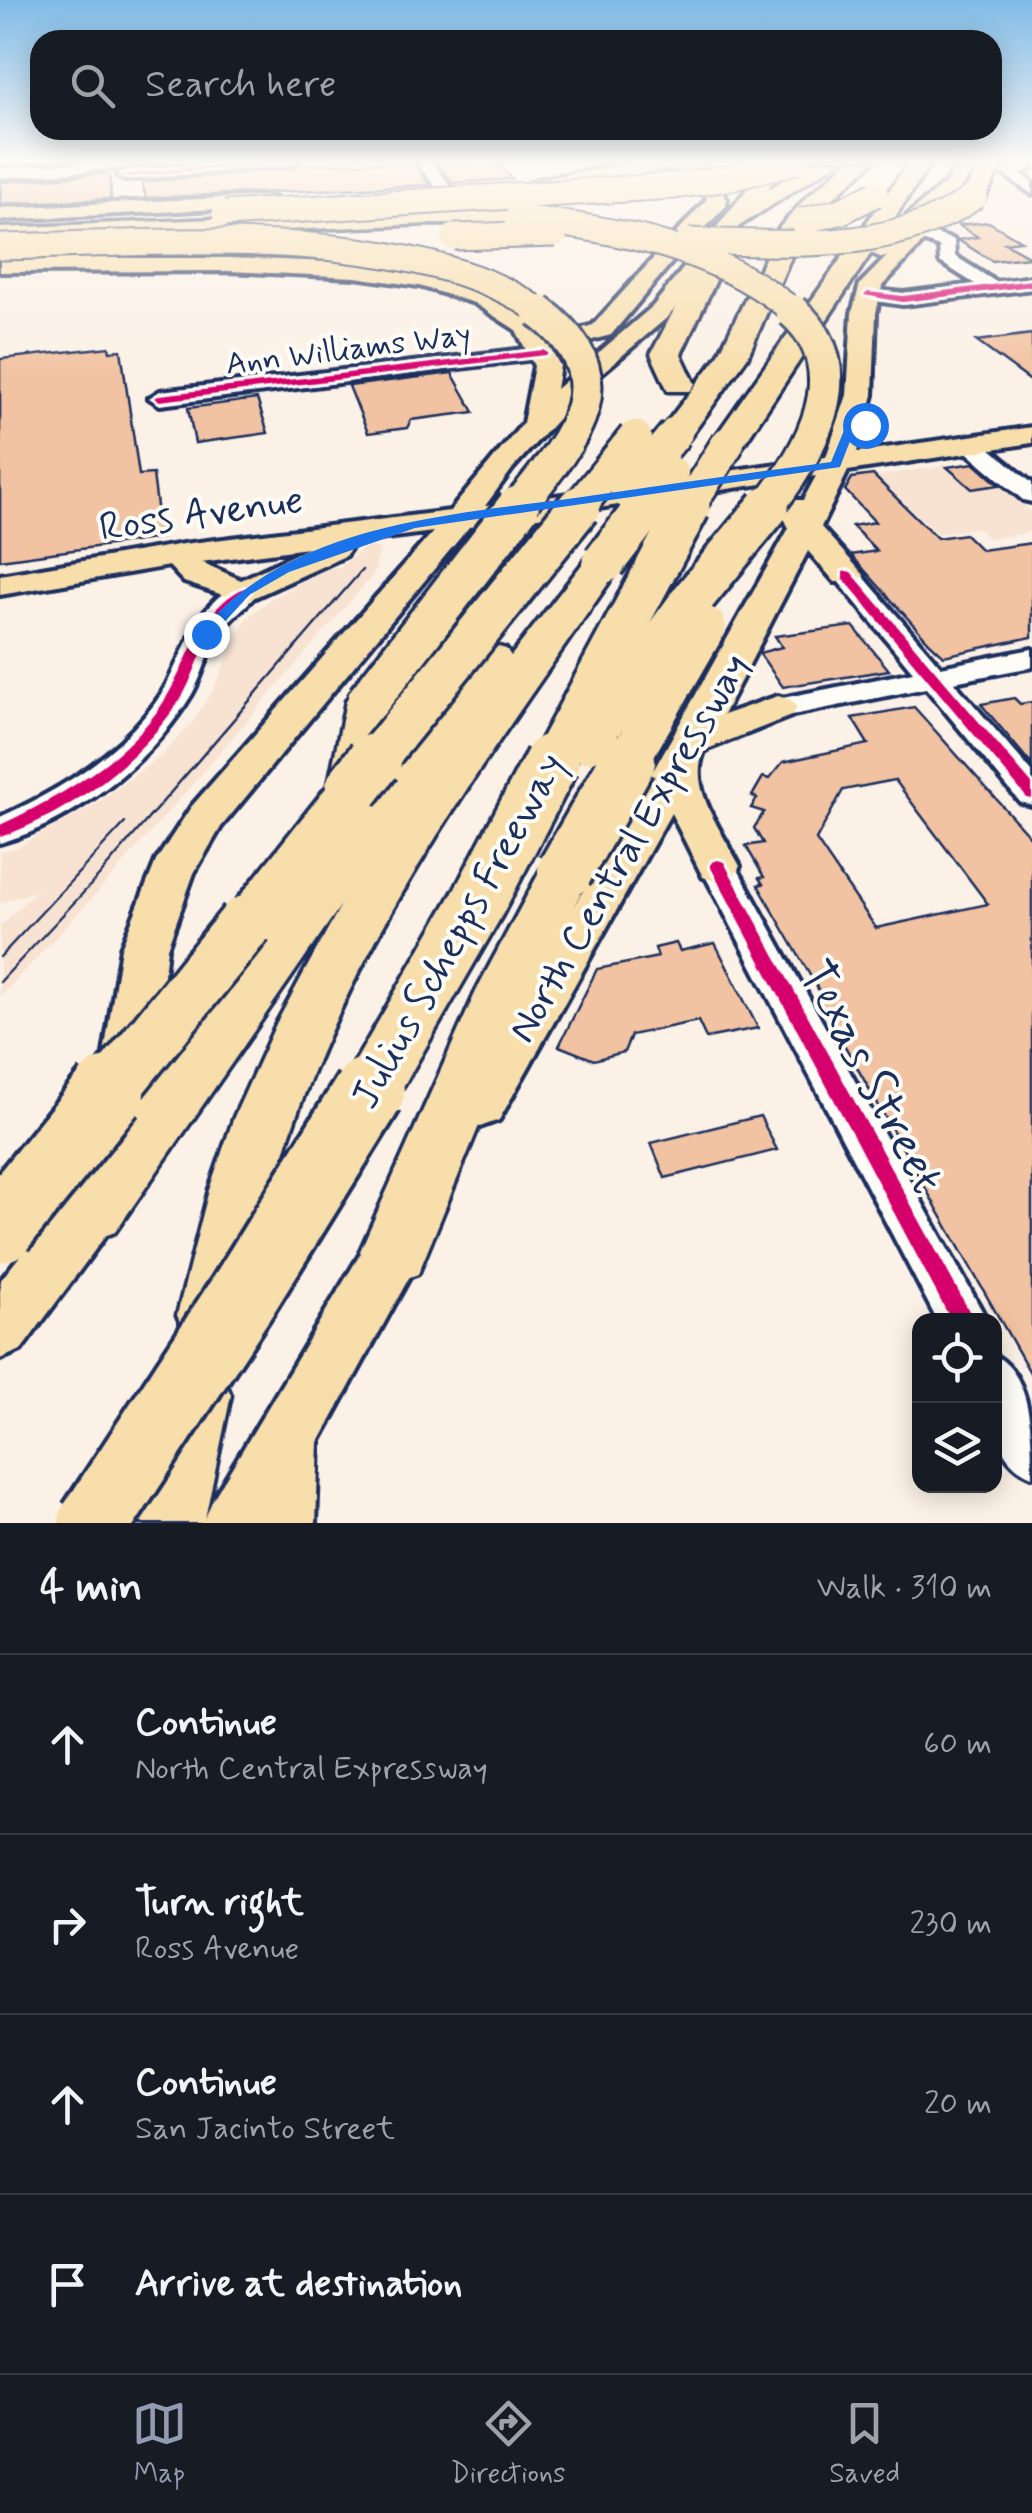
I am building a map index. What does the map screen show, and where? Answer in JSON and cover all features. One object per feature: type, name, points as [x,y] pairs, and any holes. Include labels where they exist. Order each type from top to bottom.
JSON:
[{"type":"highway","points":[[2,242],[81,232]]},
{"type":"highway","points":[[2,242],[185,232]]},
{"type":"highway","points":[[2,242],[405,232]]},
{"type":"highway","points":[[495,232],[834,240],[876,232]]},
{"type":"highway","points":[[394,1251],[507,987],[565,871],[824,410],[826,372],[818,346],[799,319],[750,278],[689,250],[615,232]]},
{"type":"highway","points":[[678,384],[666,354],[728,232]]},
{"type":"highway","points":[[0,1226],[678,384],[770,267],[791,232]]},
{"type":"highway","points":[[813,320],[873,232]]},
{"type":"highway","points":[[813,320],[917,232]]},
{"type":"highway","points":[[2,242],[292,248],[402,259],[474,277],[512,292],[546,314],[577,348],[586,390],[577,420],[551,464],[368,701],[353,788]]},
{"type":"highway","points":[[91,1210],[450,712],[701,438],[770,267]]},
{"type":"highway","name":"Julius Schepps Freeway","points":[[94,1523],[305,1197],[498,866],[651,568],[701,438],[813,320]]},
{"type":"highway","points":[[498,866],[664,639],[790,476]]},
{"type":"highway","points":[[164,1523],[259,1136],[311,1011],[370,898],[590,558]]},
{"type":"main road","points":[[2,242],[40,232]]},
{"type":"main road","points":[[537,343],[602,330],[689,232]]},
{"type":"main road","points":[[360,540],[386,541],[414,555],[461,519],[532,430],[582,376],[661,311],[727,232]]},
{"type":"main road","points":[[868,294],[871,284],[920,234]]},
{"type":"main road","points":[[2,242],[371,270],[408,275],[464,291],[504,311],[537,343],[550,372],[549,388],[532,430]]},
{"type":"main road","name":"North Central Expressway","points":[[237,1523],[683,753],[805,528],[853,422],[868,294]]},
{"type":"main road","points":[[503,462],[514,479],[545,483],[819,446],[840,441],[853,422],[899,440],[971,444]]},
{"type":"main road","points":[[461,519],[1032,435]]},
{"type":"main road","points":[[0,1329],[91,1210],[108,1118],[133,1055],[144,948],[172,872],[206,818],[418,552],[472,539],[762,500],[791,506],[801,514],[805,528],[847,575]]},
{"type":"main road","name":"Ross Avenue","points":[[244,592],[284,569],[360,540],[418,552]]},
{"type":"main road","name":"Ross Avenue","points":[[0,585],[182,554],[418,552]]},
{"type":"main road","points":[[182,554],[185,566],[196,574],[244,592]]},
{"type":"main road","points":[[783,569],[817,564],[847,575]]},
{"type":"main road","points":[[727,674],[739,696],[778,708]]},
{"type":"main road","points":[[718,866],[681,790],[683,753],[778,708]]},
{"type":"main road","points":[[282,1523],[284,1470],[295,1427]]},
{"type":"street","points":[[920,234],[948,244],[946,258],[993,288]]},
{"type":"street","points":[[868,294],[903,299],[1032,283]]},
{"type":"street","name":"Ann Williams Way","points":[[160,398],[537,343]]},
{"type":"street","points":[[971,444],[1032,495]]},
{"type":"street","points":[[847,575],[1032,794]]},
{"type":"street","points":[[0,831],[48,808],[102,773],[149,732],[177,694],[206,632],[244,592]]},
{"type":"street","points":[[778,708],[1032,658]]},
{"type":"street","name":"Texas Street","points":[[718,866],[958,1313]]},
{"type":"street","points":[[1002,1395],[1032,1450]]},
{"type":"shaded area","points":[[975,461],[1032,513],[1032,532],[988,539],[976,528],[937,534],[877,476]]},
{"type":"shaded area","points":[[367,546],[380,549],[374,574],[111,878],[0,997],[0,926],[36,891],[0,903],[0,852],[18,847],[94,805],[162,755],[192,723],[214,688],[245,620],[268,601],[327,568],[340,567]]},
{"type":"building","points":[[970,232],[1006,232],[1021,241],[1005,243],[1030,257],[992,261],[958,240],[978,237]]},
{"type":"building","points":[[1032,334],[1032,382],[976,341]]},
{"type":"building","points":[[109,347],[110,351],[121,350],[139,475],[153,474],[161,538],[0,560],[0,359]]},
{"type":"building","points":[[452,373],[474,412],[411,420],[407,428],[368,433],[349,386]]},
{"type":"building","points":[[257,399],[268,433],[195,443],[188,408]]},
{"type":"building","points":[[974,463],[999,485],[972,489],[947,467]]},
{"type":"building","points":[[873,475],[937,538],[965,534],[981,550],[1032,543],[1032,637],[944,656],[929,642],[851,555],[877,551],[852,526],[875,522],[845,490],[852,478]]},
{"type":"building","points":[[853,626],[889,670],[783,687],[759,653],[782,647],[775,636]]},
{"type":"building","points":[[1014,698],[1020,704],[1032,702],[1032,765],[981,704]]},
{"type":"building","points":[[914,707],[1032,839],[1032,1376],[1002,1323],[1002,1313],[996,1313],[817,997],[822,996],[758,885],[763,884],[759,878],[764,877],[746,846],[763,843],[754,828],[764,812],[751,808],[757,798],[752,796],[763,777],[769,779],[783,762],[868,744],[852,718]],"holes":[[[895,780],[988,904],[876,928],[816,840],[843,790]]]},
{"type":"building","points":[[676,943],[680,951],[715,943],[758,1028],[706,1038],[698,1021],[631,1035],[624,1052],[594,1060],[559,1046],[597,969],[658,957],[655,948]]},
{"type":"building","points":[[760,1116],[777,1150],[665,1178],[651,1143]]},
{"type":"tram line","points":[[0,982],[98,877],[362,570]]},
{"type":"tram line","points":[[0,957],[125,823]]},
{"type":"cycle path","points":[[868,295],[903,299],[1032,283]]},
{"type":"cycle path","points":[[160,398],[543,353]]},
{"type":"cycle path","points":[[847,575],[1032,794]]},
{"type":"cycle path","points":[[0,831],[75,792],[142,739],[176,695],[206,632],[244,592]]},
{"type":"cycle path","points":[[718,866],[959,1313]]},
{"type":"route","points":[[206,634],[244,592],[284,569],[360,540],[414,524],[836,464],[856,414],[865,425]]}]
